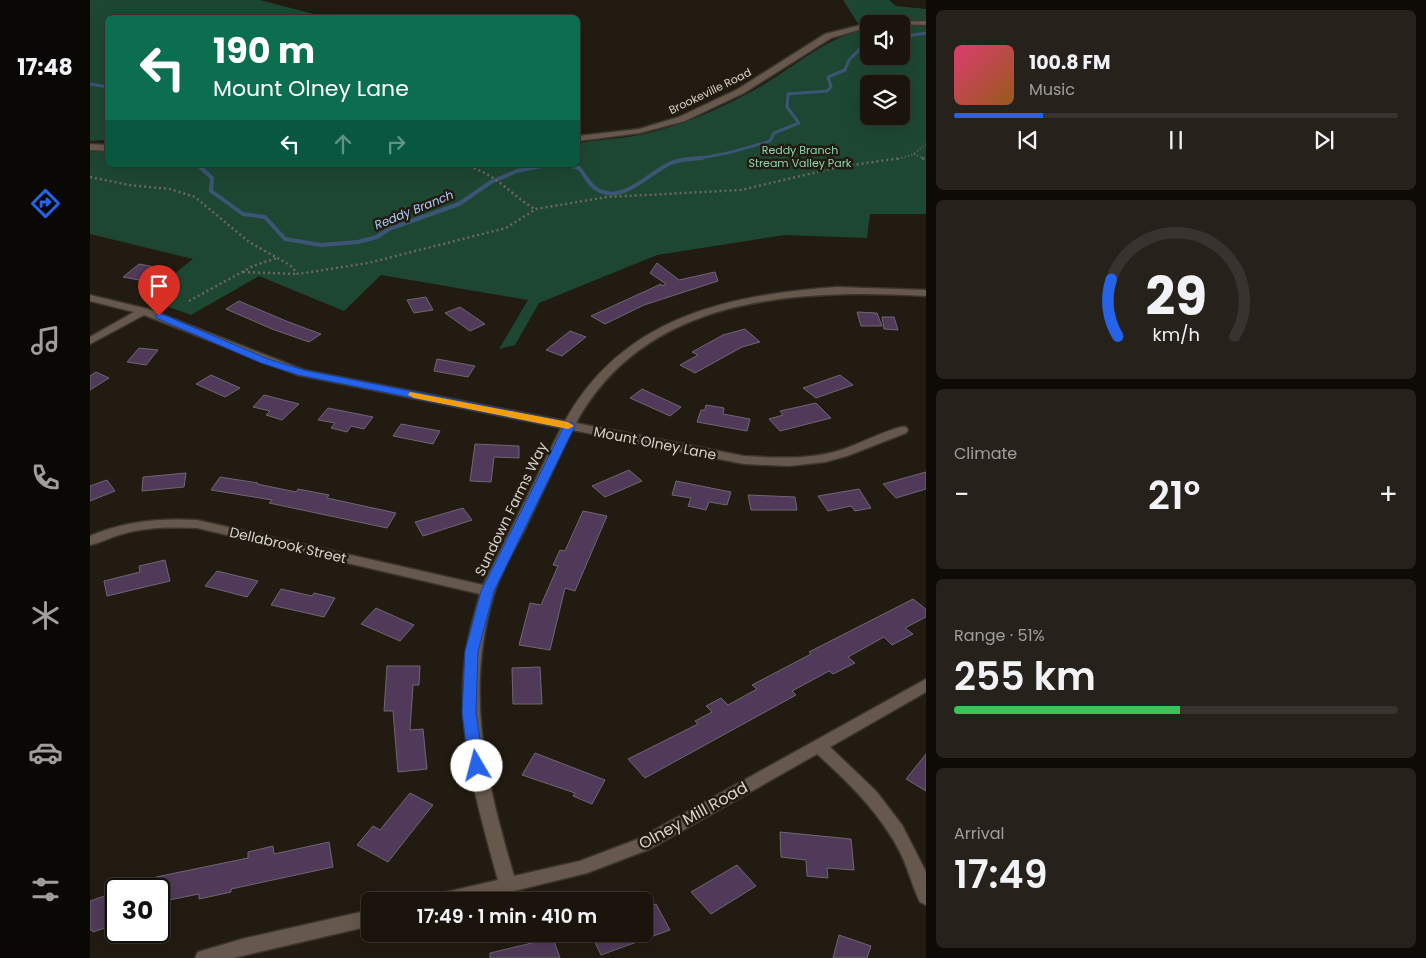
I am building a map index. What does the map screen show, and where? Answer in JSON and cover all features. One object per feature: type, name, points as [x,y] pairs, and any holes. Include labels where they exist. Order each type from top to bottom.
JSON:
[{"type":"street","points":[[910,23],[926,23]]},
{"type":"street","name":"Brookeville Road","points":[[580,139],[640,131],[682,119],[741,91],[828,36],[860,27]]},
{"type":"street","points":[[90,147],[105,148]]},
{"type":"street","name":"Sundown Farms Way","points":[[508,886],[479,784],[469,713],[471,651],[487,591],[569,426],[591,389],[630,350],[670,327],[707,312],[759,298],[825,290],[877,289],[926,293]]},
{"type":"street","name":"Mount Olney Lane","points":[[90,298],[144,311],[265,361],[302,373],[744,460],[784,463],[818,461],[865,448],[902,430]]},
{"type":"street","points":[[90,341],[144,311]]},
{"type":"street","name":"Dellabrook Street","points":[[90,541],[132,526],[173,522],[197,524],[487,591]]},
{"type":"street","name":"Olney Mill Road","points":[[482,892],[580,868],[644,844],[926,685]]},
{"type":"street","points":[[818,745],[866,789],[890,818],[903,838],[917,866],[926,896]]},
{"type":"street","points":[[204,958],[242,947],[361,920]]},
{"type":"path","points":[[242,272],[298,274],[368,263],[506,228],[536,209],[607,198],[741,190],[839,167],[893,161],[914,154],[926,144]]},
{"type":"path","points":[[914,154],[926,160]]},
{"type":"path","points":[[470,167],[500,183],[519,200],[536,209]]},
{"type":"path","points":[[90,177],[129,185],[170,188],[196,197],[249,242],[290,265],[298,274]]},
{"type":"path","points":[[189,301],[242,272],[278,258]]},
{"type":"green space","points":[[90,0],[260,0],[317,15],[105,15],[105,140],[90,141]]},
{"type":"green space","points":[[843,0],[889,0],[896,6],[926,9],[926,21],[910,21],[910,15],[860,15],[859,25]]},
{"type":"green space","name":"Reddy Branch Stream Valley Park","points":[[910,25],[926,25],[926,214],[870,214],[867,238],[784,235],[657,255],[539,303],[515,345],[499,349],[528,300],[381,275],[344,311],[259,276],[191,315],[144,298],[193,259],[90,234],[90,148],[105,148],[105,167],[580,167],[580,143],[650,133],[697,117],[756,89],[810,54],[860,30],[860,65],[910,65]]},
{"type":"building","points":[[657,263],[679,280],[715,272],[718,281],[644,305],[605,324],[591,316],[661,284],[662,286],[666,284],[650,273]]},
{"type":"building","points":[[139,264],[155,267],[139,280],[123,277]]},
{"type":"building","points":[[426,297],[433,310],[414,313],[407,300]]},
{"type":"building","points":[[239,301],[321,334],[309,342],[272,329],[226,309]]},
{"type":"building","points":[[460,307],[485,324],[470,331],[445,313]]},
{"type":"building","points":[[857,312],[877,313],[882,326],[861,326]]},
{"type":"building","points":[[882,317],[894,317],[898,330],[884,329]]},
{"type":"building","points":[[745,329],[760,342],[742,347],[695,373],[680,365],[698,355],[692,352],[723,335]]},
{"type":"building","points":[[570,331],[586,337],[562,356],[546,350]]},
{"type":"building","points":[[139,348],[158,350],[146,365],[127,362]]},
{"type":"building","points":[[437,359],[475,366],[468,377],[434,371]]},
{"type":"building","points":[[96,372],[109,378],[90,390],[90,376]]},
{"type":"building","points":[[211,375],[240,388],[225,397],[196,384]]},
{"type":"building","points":[[840,375],[853,385],[816,398],[803,388]]},
{"type":"building","points":[[642,389],[681,407],[670,416],[630,398]]},
{"type":"building","points":[[264,395],[299,404],[282,420],[266,415],[270,411],[253,407]]},
{"type":"building","points":[[816,403],[831,418],[780,431],[769,419],[783,415],[780,411]]},
{"type":"building","points":[[706,405],[724,408],[723,414],[750,419],[747,431],[697,422],[701,410],[705,410]]},
{"type":"building","points":[[328,408],[373,417],[364,429],[351,426],[347,432],[331,428],[335,423],[318,420]]},
{"type":"building","points":[[401,424],[440,431],[433,444],[393,436]]},
{"type":"building","points":[[475,444],[519,446],[519,458],[494,457],[491,482],[470,481]]},
{"type":"building","points":[[629,470],[642,481],[605,497],[592,486]]},
{"type":"building","points":[[926,472],[926,489],[896,498],[883,484]]},
{"type":"building","points":[[186,473],[184,487],[142,491],[143,477]]},
{"type":"building","points":[[220,477],[296,492],[298,489],[329,495],[327,498],[396,513],[387,528],[269,503],[272,500],[211,490]]},
{"type":"building","points":[[107,480],[115,491],[90,501],[90,486]]},
{"type":"building","points":[[676,481],[731,492],[727,505],[709,502],[706,510],[688,506],[691,498],[672,495]]},
{"type":"building","points":[[859,489],[871,508],[855,511],[851,506],[828,511],[818,496]]},
{"type":"building","points":[[748,495],[795,497],[797,510],[751,510]]},
{"type":"building","points":[[463,508],[472,520],[423,536],[415,522]]},
{"type":"building","points":[[583,511],[607,516],[575,591],[565,588],[550,650],[519,645],[530,603],[541,605],[558,566],[553,565],[560,550],[565,551]]},
{"type":"building","points":[[165,560],[170,581],[107,596],[104,581],[140,572],[139,566]]},
{"type":"building","points":[[217,571],[258,581],[247,597],[205,586]]},
{"type":"building","points":[[281,589],[312,596],[314,593],[335,598],[324,617],[271,605]]},
{"type":"building","points":[[913,599],[926,609],[926,617],[905,628],[913,634],[892,645],[884,637],[848,657],[855,663],[833,674],[829,671],[792,691],[796,695],[645,778],[628,759],[698,724],[695,721],[712,712],[706,706],[721,698],[728,705],[757,689],[752,685],[811,654],[809,652]]},
{"type":"building","points":[[376,608],[414,625],[400,641],[361,624]]},
{"type":"building","points":[[387,666],[420,666],[419,685],[413,685],[410,730],[423,729],[427,769],[398,772],[393,711],[384,711]]},
{"type":"building","points":[[540,667],[542,704],[513,704],[512,668]]},
{"type":"building","points":[[535,753],[605,780],[592,804],[573,796],[575,793],[522,775]]},
{"type":"building","points":[[926,754],[926,791],[906,779]]},
{"type":"building","points":[[410,793],[433,805],[388,862],[357,845],[373,826],[380,830]]},
{"type":"building","points":[[780,832],[851,839],[854,870],[827,868],[828,878],[807,876],[806,860],[781,857]]},
{"type":"building","points":[[329,842],[333,867],[231,889],[231,892],[199,899],[199,894],[170,900],[170,878],[156,878],[248,858],[248,852],[273,846],[274,854]]},
{"type":"building","points":[[737,865],[756,886],[711,914],[691,892]]},
{"type":"building","points":[[105,896],[105,928],[93,932],[90,930],[90,901]]},
{"type":"building","points":[[656,904],[670,930],[653,936],[653,905]]},
{"type":"building","points":[[839,935],[871,946],[867,958],[833,958]]},
{"type":"building","points":[[536,942],[554,942],[560,958],[490,958],[490,953]]},
{"type":"building","points":[[595,942],[637,942],[601,955]]},
{"type":"waterway","name":"Reddy Branch","points":[[910,36],[926,33]]},
{"type":"waterway","name":"Reddy Branch","points":[[687,159],[719,155],[770,141],[774,133],[799,123],[787,107],[788,94],[827,91],[831,87],[828,77],[845,70],[849,60],[860,49]]},
{"type":"waterway","name":"Reddy Branch","points":[[90,84],[105,86]]},
{"type":"waterway","name":"Reddy Branch","points":[[575,167],[579,168],[593,186],[609,194],[627,190],[671,163],[702,158]]},
{"type":"waterway","name":"Reddy Branch","points":[[200,167],[212,178],[211,191],[243,214],[265,217],[285,239],[321,245],[358,242],[377,237],[389,229],[459,204],[491,182],[517,171],[536,167]]},
{"type":"slow traffic","points":[[414,395],[568,426]]},
{"type":"route","points":[[159,316],[265,361],[302,373],[569,426],[487,591],[471,651],[469,713],[477,766]]}]
